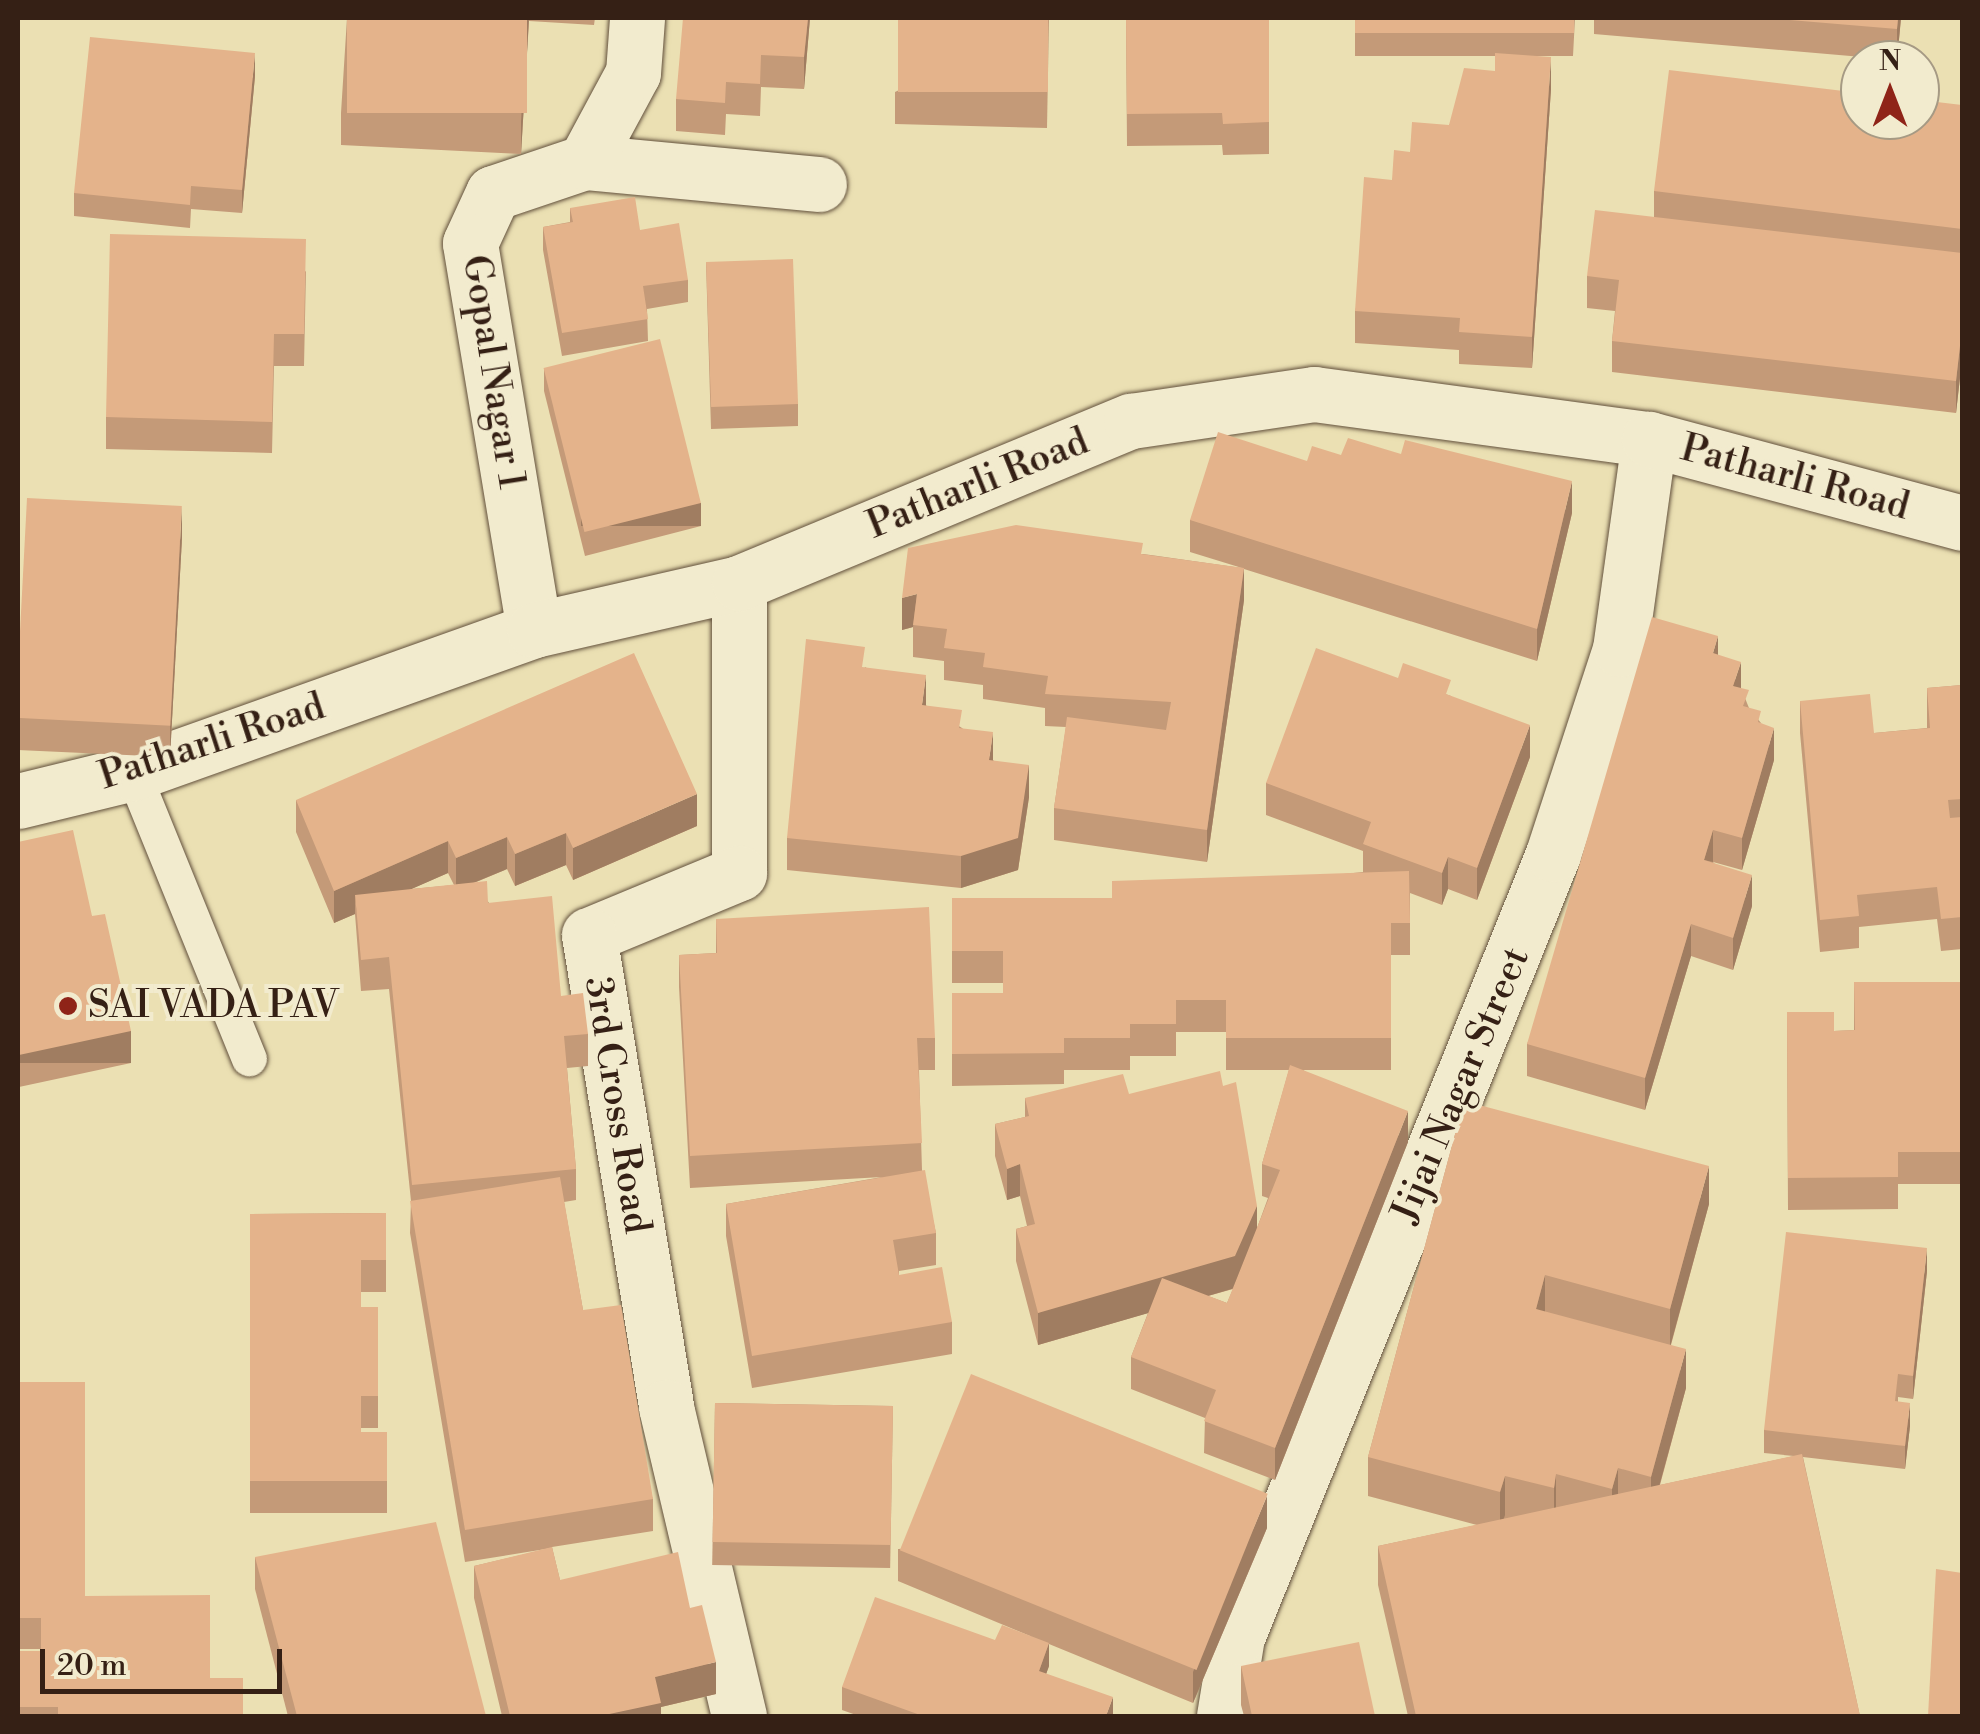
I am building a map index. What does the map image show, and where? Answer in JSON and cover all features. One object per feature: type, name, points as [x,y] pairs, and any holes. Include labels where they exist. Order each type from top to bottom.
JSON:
[{"type":"street","points":[[637,18],[633,73],[586,162],[818,184]]},
{"type":"street","name":"Gopal Nagar 1","points":[[534,630],[470,243],[493,193],[586,162]]},
{"type":"street","name":"Patharli Road","points":[[18,801],[133,773],[534,630],[739,583],[1131,421],[1314,394],[1649,438],[1962,523]]},
{"type":"street","name":"Jijai Nagar Street","points":[[1224,1716],[1238,1637],[1491,1024],[1565,817],[1620,649],[1649,438]]},
{"type":"street","name":"3rd Cross Road","points":[[739,583],[739,873],[589,935],[666,1407],[740,1716]]},
{"type":"lane","points":[[133,773],[248,1058]]},
{"type":"building","points":[[347,18],[527,18],[527,113],[347,113]]},
{"type":"building","points":[[683,18],[808,18],[804,57],[761,55],[760,84],[726,82],[725,103],[676,99]]},
{"type":"building","points":[[898,18],[1048,18],[1048,92],[898,92]]},
{"type":"building","points":[[1126,18],[1269,18],[1269,122],[1223,124],[1222,113],[1127,114]]},
{"type":"building","points":[[1355,18],[1574,18],[1574,33],[1355,33]]},
{"type":"building","points":[[1766,18],[1898,18],[1897,29]]},
{"type":"building","points":[[90,37],[255,53],[242,190],[191,186],[190,205],[74,193]]},
{"type":"building","points":[[1495,53],[1551,57],[1532,337],[1459,332],[1460,318],[1355,311],[1364,177],[1392,180],[1394,150],[1410,152],[1412,122],[1449,125],[1464,68],[1495,71]]},
{"type":"building","points":[[1669,70],[1840,91],[1840,140],[1940,140],[1940,102],[1962,105],[1962,229],[1654,191]]},
{"type":"building","points":[[635,197],[640,230],[679,223],[688,280],[643,286],[648,319],[562,333],[543,227],[573,222],[570,208]]},
{"type":"building","points":[[1595,210],[1962,253],[1962,328],[1956,381],[1612,341],[1619,280],[1587,276]]},
{"type":"building","points":[[110,234],[306,239],[304,334],[274,334],[272,422],[106,417]]},
{"type":"building","points":[[793,259],[798,404],[711,407],[706,262]]},
{"type":"building","points":[[660,339],[701,503],[584,532],[544,368]]},
{"type":"building","points":[[1218,432],[1307,461],[1312,446],[1341,455],[1348,438],[1401,454],[1405,440],[1572,481],[1537,629],[1190,520]]},
{"type":"building","points":[[27,498],[182,506],[170,726],[18,718]]},
{"type":"building","points":[[1016,525],[1143,543],[1141,554],[1244,568],[1207,830],[1054,808],[1067,717],[1166,730],[1171,702],[1045,694],[1048,676],[983,667],[985,653],[944,648],[947,629],[913,625],[917,594],[902,598],[908,548]]},
{"type":"building","points":[[1652,617],[1718,636],[1713,653],[1741,662],[1733,686],[1749,690],[1743,706],[1761,711],[1758,722],[1774,728],[1742,838],[1713,830],[1704,860],[1752,875],[1733,938],[1691,924],[1645,1078],[1527,1044]]},
{"type":"building","points":[[806,639],[865,647],[862,667],[926,675],[922,705],[962,710],[959,728],[993,732],[989,760],[1029,765],[1018,838],[961,856],[787,838]]},
{"type":"building","points":[[1316,648],[1398,678],[1403,663],[1451,680],[1446,694],[1530,725],[1477,868],[1448,857],[1442,873],[1363,844],[1371,822],[1266,783]]},
{"type":"building","points":[[634,653],[697,794],[573,848],[566,833],[515,854],[507,837],[456,858],[448,841],[334,891],[296,800]]},
{"type":"building","points":[[1962,685],[1962,799],[1948,800],[1950,818],[1962,817],[1962,917],[1941,919],[1937,887],[1857,895],[1859,916],[1820,920],[1800,701],[1870,694],[1874,733],[1930,728],[1927,688]]},
{"type":"building","name":"SAI VADA PAV","points":[[73,830],[92,916],[105,914],[131,1031],[19,1055],[18,842]]},
{"type":"building","points":[[1409,871],[1410,923],[1391,923],[1391,1038],[1226,1038],[1226,1000],[1176,1000],[1176,1024],[1130,1024],[1130,1038],[1064,1038],[1064,1053],[952,1054],[952,993],[1003,993],[1003,951],[952,951],[952,898],[1112,898],[1112,881]]},
{"type":"building","points":[[487,881],[488,903],[552,896],[561,996],[583,993],[588,1034],[564,1036],[576,1169],[412,1185],[389,957],[361,960],[355,895]]},
{"type":"building","points":[[929,907],[935,1038],[917,1038],[922,1143],[690,1156],[679,955],[717,953],[716,919]]},
{"type":"building","points":[[1854,982],[1962,982],[1962,1152],[1898,1152],[1898,1177],[1788,1178],[1787,1012],[1834,1012],[1834,1031],[1855,1030]]},
{"type":"building","points":[[1290,1065],[1408,1111],[1275,1448],[1204,1421],[1216,1390],[1131,1357],[1162,1278],[1227,1303],[1280,1170],[1262,1164]]},
{"type":"building","points":[[1220,1071],[1223,1086],[1236,1082],[1257,1206],[1235,1256],[1038,1313],[1016,1229],[1035,1224],[1020,1164],[1007,1169],[995,1124],[1029,1116],[1025,1098],[1123,1074],[1129,1094]]},
{"type":"building","points":[[1464,1101],[1709,1166],[1670,1309],[1545,1275],[1536,1309],[1686,1349],[1651,1477],[1618,1468],[1612,1489],[1556,1474],[1554,1488],[1505,1476],[1500,1492],[1368,1457]]},
{"type":"building","points":[[925,1170],[936,1233],[893,1240],[899,1275],[942,1267],[952,1322],[752,1356],[726,1204]]},
{"type":"building","points":[[560,1177],[583,1310],[621,1305],[653,1499],[465,1530],[410,1201]]},
{"type":"building","points":[[386,1213],[386,1260],[361,1260],[361,1307],[378,1307],[378,1396],[361,1396],[361,1432],[387,1432],[387,1481],[250,1481],[250,1214]]},
{"type":"building","points":[[1786,1232],[1927,1248],[1913,1376],[1898,1374],[1895,1401],[1910,1403],[1905,1446],[1764,1430]]},
{"type":"building","points":[[971,1374],[1268,1494],[1197,1670],[900,1550]]},
{"type":"building","points":[[18,1382],[85,1382],[85,1596],[210,1595],[210,1678],[243,1678],[243,1716],[58,1716],[58,1707],[18,1707],[18,1651],[41,1651],[41,1618],[18,1618]]},
{"type":"building","points":[[715,1403],[893,1406],[891,1545],[713,1542]]},
{"type":"building","points":[[1802,1454],[1860,1716],[1416,1716],[1378,1546]]},
{"type":"building","points":[[436,1522],[486,1716],[297,1716],[255,1557]]},
{"type":"building","points":[[552,1547],[560,1580],[678,1552],[690,1608],[702,1605],[716,1662],[655,1677],[661,1703],[600,1716],[510,1716],[474,1566]]},
{"type":"building","points":[[1936,1569],[1962,1573],[1962,1716],[1928,1716]]},
{"type":"building","points":[[875,1597],[995,1640],[1002,1625],[1049,1643],[1039,1671],[1113,1697],[1106,1716],[923,1716],[842,1687]]},
{"type":"building","points":[[1359,1642],[1375,1716],[1252,1716],[1241,1666]]},
{"type":"place","name":"SAI VADA PAV","points":[[68,1006]]}]
